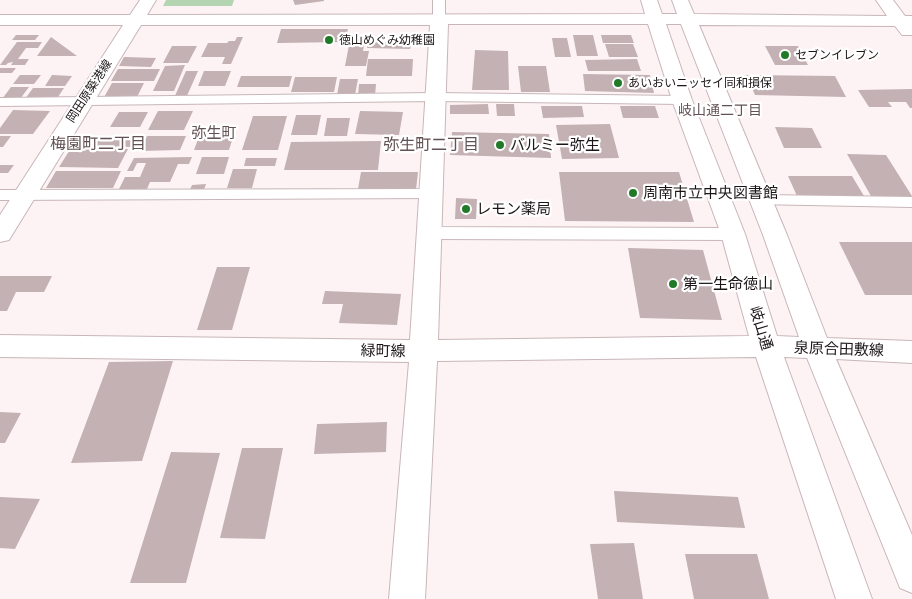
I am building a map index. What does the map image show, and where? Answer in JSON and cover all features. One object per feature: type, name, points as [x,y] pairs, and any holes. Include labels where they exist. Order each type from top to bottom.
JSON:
[{"type":"street","name":"岡田原築港線","points":[[0,234],[82,101],[148,0]]},
{"type":"street","points":[[407,599],[427,295],[439,0]]},
{"type":"street","points":[[884,0],[906,21],[912,35]]},
{"type":"street","name":"岐山通","points":[[653,9],[682,100],[732,234],[766,346],[814,478],[854,599]]},
{"type":"street","points":[[0,20],[439,20],[684,9],[906,21]]},
{"type":"street","points":[[684,9],[817,348],[912,576]]},
{"type":"street","points":[[0,102],[435,97],[682,100]]},
{"type":"street","points":[[0,195],[431,194]]},
{"type":"street","points":[[760,200],[912,202]]},
{"type":"street","points":[[429,233],[732,234]]},
{"type":"street","name":"緑町線","points":[[0,346],[422,351],[766,346]]},
{"type":"street","name":"泉原合田敷線","points":[[766,346],[912,352]]},
{"type":"green space","points":[[166,0],[234,0],[232,6],[163,6]]},
{"type":"building","points":[[293,0],[324,0],[324,1],[295,5]]},
{"type":"building","points":[[281,29],[348,29],[345,42],[277,43]]},
{"type":"building","points":[[16,35],[39,35],[35,40],[12,40]]},
{"type":"building","points":[[573,35],[593,35],[598,56],[577,56]]},
{"type":"building","points":[[601,35],[631,35],[634,43],[603,43]]},
{"type":"building","points":[[51,37],[77,56],[37,56]]},
{"type":"building","points":[[237,37],[243,37],[231,64],[222,64],[225,57],[201,57],[208,43],[227,43],[235,41]]},
{"type":"building","points":[[552,38],[567,38],[571,57],[555,57]]},
{"type":"building","points":[[17,42],[42,42],[38,48],[26,48],[18,59],[29,59],[25,65],[11,65],[13,62],[0,65]]},
{"type":"building","points":[[369,42],[412,43],[410,49],[367,48]]},
{"type":"building","points":[[605,44],[633,44],[638,57],[609,57]]},
{"type":"building","points":[[349,45],[364,45],[363,51],[369,51],[366,66],[345,66]]},
{"type":"building","points":[[172,46],[197,46],[188,63],[163,63]]},
{"type":"building","points":[[765,46],[798,46],[808,65],[775,65]]},
{"type":"building","points":[[475,50],[508,51],[509,90],[472,90]]},
{"type":"building","points":[[124,57],[156,58],[151,67],[119,66]]},
{"type":"building","points":[[368,59],[413,59],[412,76],[366,76]]},
{"type":"building","points":[[637,59],[641,71],[588,71],[585,60]]},
{"type":"building","points":[[185,65],[174,91],[153,91],[165,66]]},
{"type":"building","points":[[518,66],[546,66],[550,92],[521,92]]},
{"type":"building","points":[[0,68],[16,68],[12,73],[0,73]]},
{"type":"building","points":[[118,69],[160,69],[154,81],[111,81]]},
{"type":"building","points":[[186,71],[198,71],[186,98],[174,98]]},
{"type":"building","points":[[204,71],[231,71],[225,86],[198,86]]},
{"type":"building","name":"あいおいニッセイ同和損保","points":[[583,74],[650,75],[654,93],[585,91]]},
{"type":"building","points":[[20,75],[41,75],[34,84],[13,84]]},
{"type":"building","points":[[52,75],[72,76],[65,86],[45,86]]},
{"type":"building","points":[[746,75],[835,76],[846,97],[755,95]]},
{"type":"building","points":[[241,76],[292,76],[289,87],[237,87]]},
{"type":"building","points":[[295,77],[337,77],[334,92],[291,92]]},
{"type":"building","points":[[340,79],[358,79],[355,95],[337,95]]},
{"type":"building","points":[[112,83],[144,83],[136,99],[103,99]]},
{"type":"building","points":[[359,84],[376,84],[375,96],[358,96]]},
{"type":"building","points":[[11,87],[29,87],[20,99],[2,99]]},
{"type":"building","points":[[33,88],[64,88],[56,100],[25,99]]},
{"type":"building","points":[[912,89],[912,108],[906,102],[888,102],[892,107],[869,107],[858,90]]},
{"type":"building","points":[[488,104],[489,114],[450,114],[450,105]]},
{"type":"building","points":[[496,104],[514,104],[515,116],[497,116]]},
{"type":"building","points":[[541,106],[582,106],[584,117],[543,118]]},
{"type":"building","points":[[620,106],[655,106],[659,118],[623,118]]},
{"type":"building","points":[[13,110],[50,111],[33,134],[0,134],[0,128]]},
{"type":"building","points":[[158,111],[193,111],[184,130],[148,130]]},
{"type":"building","points":[[360,111],[403,112],[399,135],[355,134]]},
{"type":"building","points":[[119,112],[148,112],[140,127],[110,127]]},
{"type":"building","points":[[296,115],[321,115],[317,135],[291,135]]},
{"type":"building","points":[[253,116],[287,116],[278,150],[242,150]]},
{"type":"building","points":[[327,118],[350,118],[347,136],[324,136]]},
{"type":"building","points":[[610,124],[619,158],[562,159],[556,125]]},
{"type":"building","points":[[775,127],[812,128],[822,148],[784,148]]},
{"type":"building","name":"バルミー弥生","points":[[452,132],[549,134],[551,158],[450,155]]},
{"type":"building","points":[[200,134],[234,134],[229,150],[194,150]]},
{"type":"building","points":[[0,136],[11,136],[3,147],[0,147]]},
{"type":"building","points":[[85,136],[141,137],[136,147],[79,146]]},
{"type":"building","points":[[147,136],[186,136],[180,150],[140,151]]},
{"type":"building","points":[[381,141],[378,170],[284,170],[291,142]]},
{"type":"building","points":[[71,148],[128,149],[118,168],[59,167]]},
{"type":"building","points":[[847,154],[886,155],[912,196],[871,196]]},
{"type":"building","points":[[192,157],[189,164],[178,164],[170,182],[150,182],[147,189],[119,189],[125,177],[140,177],[146,163],[137,163],[133,171],[127,171],[134,158]]},
{"type":"building","points":[[202,157],[229,157],[224,174],[196,174]]},
{"type":"building","points":[[246,158],[277,158],[275,166],[244,166]]},
{"type":"building","points":[[0,165],[14,165],[8,173],[0,173]]},
{"type":"building","points":[[233,169],[257,169],[252,188],[227,188]]},
{"type":"building","points":[[56,171],[121,171],[113,188],[46,188]]},
{"type":"building","points":[[361,172],[418,172],[416,190],[358,189]]},
{"type":"building","points":[[559,172],[679,172],[694,222],[565,221]]},
{"type":"building","points":[[788,176],[852,176],[864,196],[797,196]]},
{"type":"building","points":[[206,184],[203,192],[189,192],[192,185]]},
{"type":"building","name":"レモン薬局","points":[[456,198],[477,199],[476,219],[455,219]]},
{"type":"building","points":[[839,242],[912,242],[912,295],[865,295]]},
{"type":"building","name":"第一生命徳山","points":[[628,248],[703,250],[722,320],[640,318]]},
{"type":"building","points":[[217,267],[250,267],[232,330],[197,330]]},
{"type":"building","points":[[0,276],[52,276],[44,292],[16,292],[7,311],[0,311]]},
{"type":"building","points":[[325,291],[401,294],[397,325],[339,323],[343,304],[322,304]]},
{"type":"building","points":[[173,361],[142,461],[71,463],[109,362]]},
{"type":"building","points":[[0,412],[21,413],[5,443],[0,443]]},
{"type":"building","points":[[387,422],[386,452],[314,454],[317,424]]},
{"type":"building","points":[[242,448],[283,448],[265,539],[220,538]]},
{"type":"building","points":[[171,452],[220,453],[186,583],[130,583]]},
{"type":"building","points":[[614,491],[738,497],[745,528],[617,522]]},
{"type":"building","points":[[0,497],[40,499],[15,549],[0,548]]},
{"type":"building","points":[[634,543],[643,599],[598,599],[590,544]]},
{"type":"building","points":[[685,554],[757,554],[769,599],[694,599]]},
{"type":"place","name":"徳山めぐみ幼稚園","points":[[329,40]]},
{"type":"place","name":"セブンイレブン","points":[[785,55]]},
{"type":"place","name":"あいおいニッセイ同和損保","points":[[618,83]]},
{"type":"place","name":"バルミー弥生","points":[[500,145]]},
{"type":"place","name":"周南市立中央図書館","points":[[633,193]]},
{"type":"place","name":"レモン薬局","points":[[466,209]]},
{"type":"place","name":"第一生命徳山","points":[[673,284]]},
{"type":"district","name":"岐山通二丁目","points":[[720,110]]},
{"type":"district","name":"弥生町","points":[[214,133]]},
{"type":"district","name":"梅園町二丁目","points":[[98,144]]},
{"type":"district","name":"弥生町二丁目","points":[[431,145]]}]
